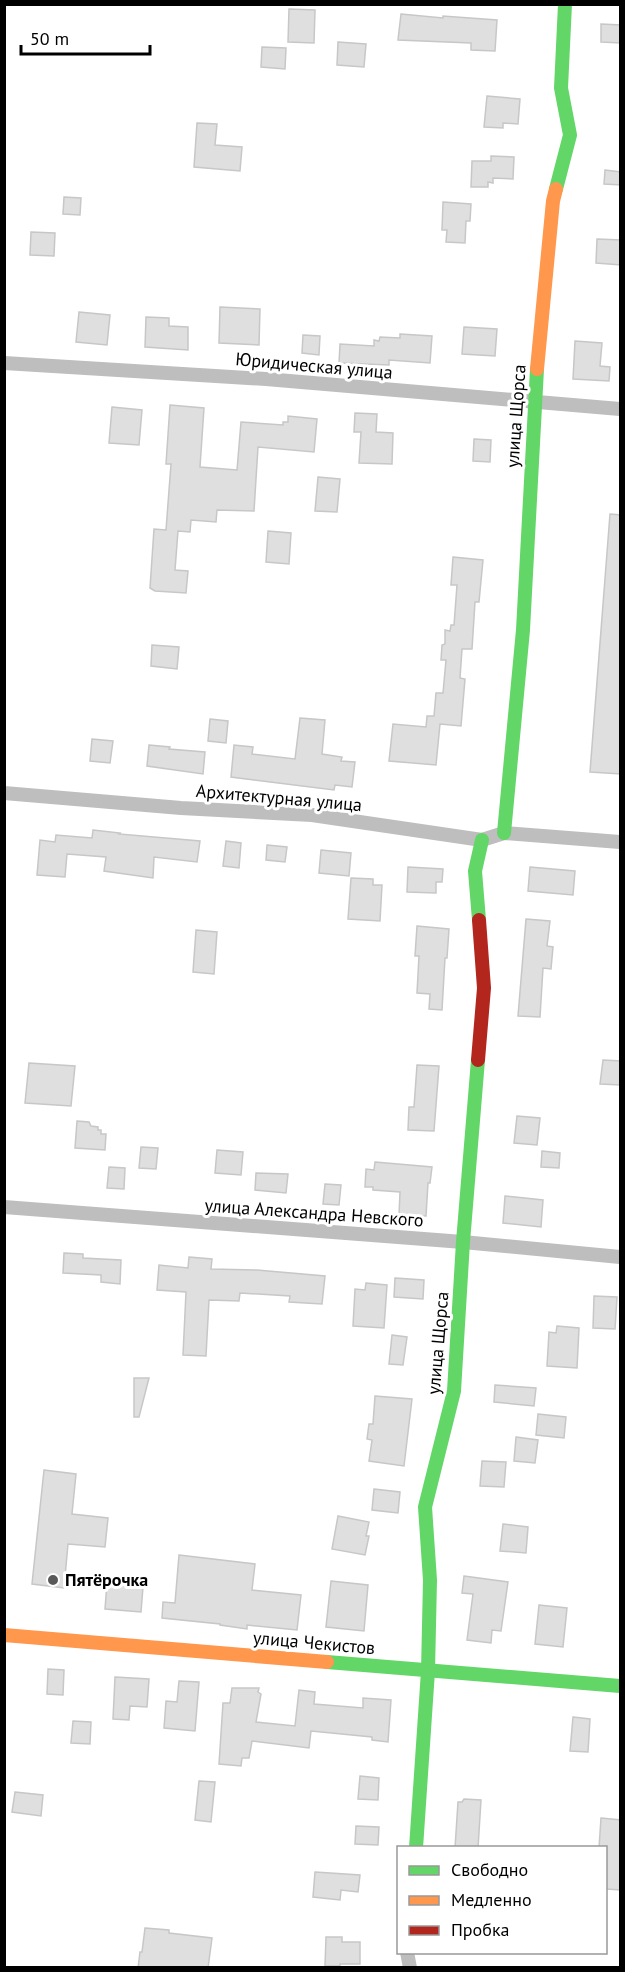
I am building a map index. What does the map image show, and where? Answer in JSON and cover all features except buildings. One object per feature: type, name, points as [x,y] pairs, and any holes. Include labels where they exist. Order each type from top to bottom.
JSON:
[{"type":"street","name":"улица Щорса","points":[[504,833],[523,630],[534,402],[553,201],[570,135],[561,88],[566,4]]},
{"type":"street","name":"Юридическая улица","points":[[4,363],[266,379],[621,409]]},
{"type":"street","name":"Архитектурная улица","points":[[4,793],[181,808],[312,815],[482,840],[504,833],[621,842]]},
{"type":"street","name":"улица Щорса","points":[[416,1846],[428,1671],[430,1580],[425,1507],[454,1391],[463,1242],[484,988],[475,871],[482,840]]},
{"type":"street","name":"улица Александра Невского","points":[[4,1207],[463,1242],[621,1257]]},
{"type":"street","name":"улица Чекистов","points":[[4,1635],[621,1686]]},
{"type":"traffic: fast","points":[[556,189],[570,135],[561,88],[565,4]]},
{"type":"traffic: fast","points":[[504,833],[523,630],[537,369]]},
{"type":"traffic: fast","points":[[479,920],[475,871],[482,840]]},
{"type":"traffic: fast","points":[[416,1846],[428,1671],[430,1580],[425,1507],[454,1391],[478,1060]]},
{"type":"traffic: fast","points":[[327,1662],[620,1686]]},
{"type":"traffic: slow","points":[[537,369],[556,189]]},
{"type":"traffic: slow","points":[[4,1635],[327,1662]]},
{"type":"traffic: jam","points":[[478,1060],[484,988],[479,920]]},
{"type":"place","name":"Пятёрочка","points":[[53,1580]]}]
